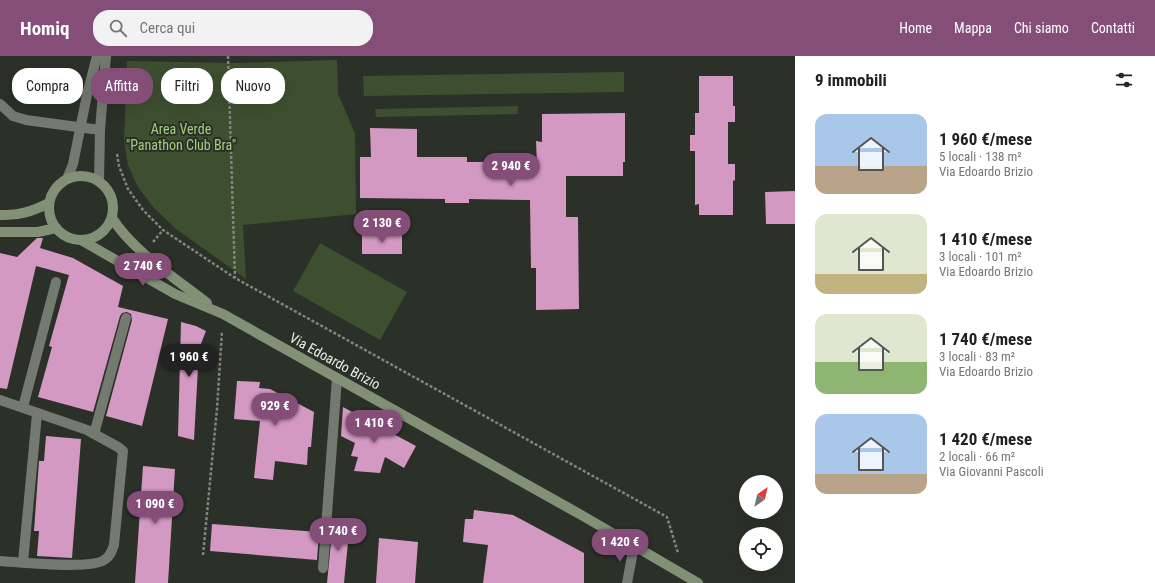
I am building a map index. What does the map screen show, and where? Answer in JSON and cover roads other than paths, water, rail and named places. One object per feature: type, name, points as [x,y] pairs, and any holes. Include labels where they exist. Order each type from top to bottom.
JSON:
[{"type":"main road","points":[[83,176],[99,181],[106,188],[111,197],[113,207],[112,218],[107,227],[100,234],[81,240],[63,235],[56,228],[49,212],[49,203],[52,194],[67,179],[83,176]]},
{"type":"main road","points":[[0,215],[31,212],[49,203]]},
{"type":"main road","points":[[112,218],[120,230],[145,254],[219,312]]},
{"type":"main road","points":[[0,232],[38,232],[56,228]]},
{"type":"main road","name":"Via Edoardo Brizio","points":[[81,240],[175,294],[219,312],[698,583]]},
{"type":"street","points":[[67,179],[73,164],[80,126],[97,56]]},
{"type":"street","points":[[99,181],[100,130],[106,56]]},
{"type":"street","points":[[0,104],[13,116],[26,120],[80,126],[100,130]]},
{"type":"street","points":[[23,407],[56,282]]},
{"type":"street","points":[[94,434],[126,318]]},
{"type":"street","points":[[323,568],[337,378]]},
{"type":"street","points":[[0,400],[23,407],[37,414],[94,434],[123,451],[114,545],[110,554],[103,561],[84,565],[0,560]]},
{"type":"street","points":[[23,562],[37,414]]},
{"type":"street","points":[[627,583],[634,546]]},
{"type":"park label","name":"Area Verde \"Panathon Club Bra\"","points":[[181,138]]}]
